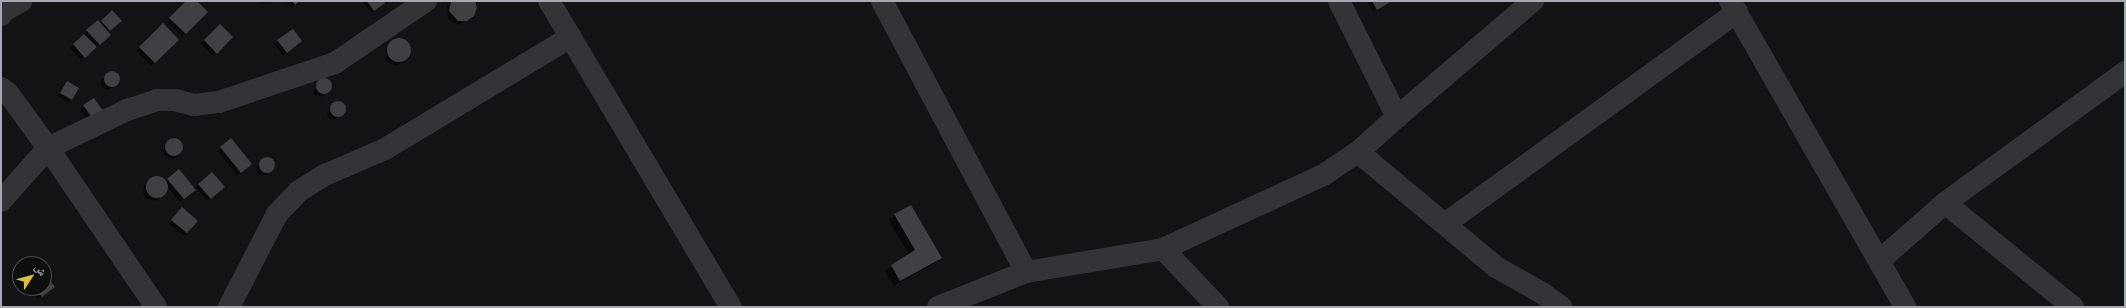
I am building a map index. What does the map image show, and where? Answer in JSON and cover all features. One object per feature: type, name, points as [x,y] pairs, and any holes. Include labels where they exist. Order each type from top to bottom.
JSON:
[{"type":"street","points":[[1,201],[48,148],[127,110],[157,100],[175,100],[194,105],[219,102],[335,63],[426,1]]},
{"type":"street","points":[[549,1],[618,120],[731,307]]},
{"type":"street","points":[[882,1],[1026,272]]},
{"type":"street","points":[[1339,1],[1396,116]]},
{"type":"street","points":[[938,307],[1026,272],[1163,249],[1325,174],[1358,152],[1396,116],[1533,1]]},
{"type":"street","points":[[1445,224],[1733,7],[1905,307]]},
{"type":"street","points":[[229,307],[278,214],[299,191],[325,175],[385,149],[571,37]]},
{"type":"street","points":[[1879,261],[1945,202],[2125,72]]},
{"type":"street","points":[[1,88],[8,94],[48,148],[156,307]]},
{"type":"street","points":[[1358,152],[1496,267],[1542,293],[1561,307]]},
{"type":"street","points":[[1945,202],[2073,307]]},
{"type":"street","points":[[1163,249],[1218,307]]},
{"type":"building","points":[[186,1],[197,1],[208,12],[186,34],[169,18]]},
{"type":"building","points":[[292,1],[300,1],[295,5]]},
{"type":"building","points":[[367,1],[383,1],[385,3],[374,11]]},
{"type":"building","points":[[451,1],[475,1],[477,8],[474,16],[467,21],[458,21],[449,11]]},
{"type":"building","points":[[1372,1],[1392,1],[1377,10]]},
{"type":"building","points":[[112,10],[122,21],[110,31],[101,21]]},
{"type":"building","points":[[98,20],[111,35],[100,45],[86,30]]},
{"type":"building","points":[[163,23],[179,40],[155,63],[139,47]]},
{"type":"building","points":[[220,24],[233,37],[217,54],[204,40]]},
{"type":"building","points":[[293,29],[302,41],[287,53],[277,40]]},
{"type":"building","points":[[84,34],[97,47],[85,58],[73,44]]},
{"type":"building","points":[[399,38],[408,41],[411,50],[408,59],[399,62],[390,59],[387,50],[390,41]]},
{"type":"building","points":[[109,71],[115,71],[120,76],[118,85],[115,87],[109,87],[104,82],[104,76]]},
{"type":"building","points":[[324,78],[331,83],[332,86],[327,93],[324,94],[317,89],[316,86],[321,79]]},
{"type":"building","points":[[67,81],[79,88],[72,100],[60,93]]},
{"type":"building","points":[[94,98],[104,112],[93,119],[83,105]]},
{"type":"building","points":[[335,101],[341,101],[346,106],[344,115],[341,117],[335,117],[330,112],[330,106]]},
{"type":"building","points":[[170,138],[178,138],[183,143],[181,154],[178,156],[170,156],[165,151],[165,143]]},
{"type":"building","points":[[231,138],[252,164],[241,173],[220,147]]},
{"type":"building","points":[[267,157],[274,162],[275,165],[270,172],[267,173],[260,168],[259,165],[264,158]]},
{"type":"building","points":[[179,169],[196,190],[184,199],[167,179]]},
{"type":"building","points":[[212,172],[225,187],[211,199],[198,184]]},
{"type":"building","points":[[157,176],[165,179],[168,187],[165,195],[157,198],[149,195],[146,187],[149,179]]},
{"type":"building","points":[[911,205],[942,258],[900,281],[891,265],[915,250],[894,214]]},
{"type":"building","points":[[182,207],[198,221],[187,233],[171,220]]}]
